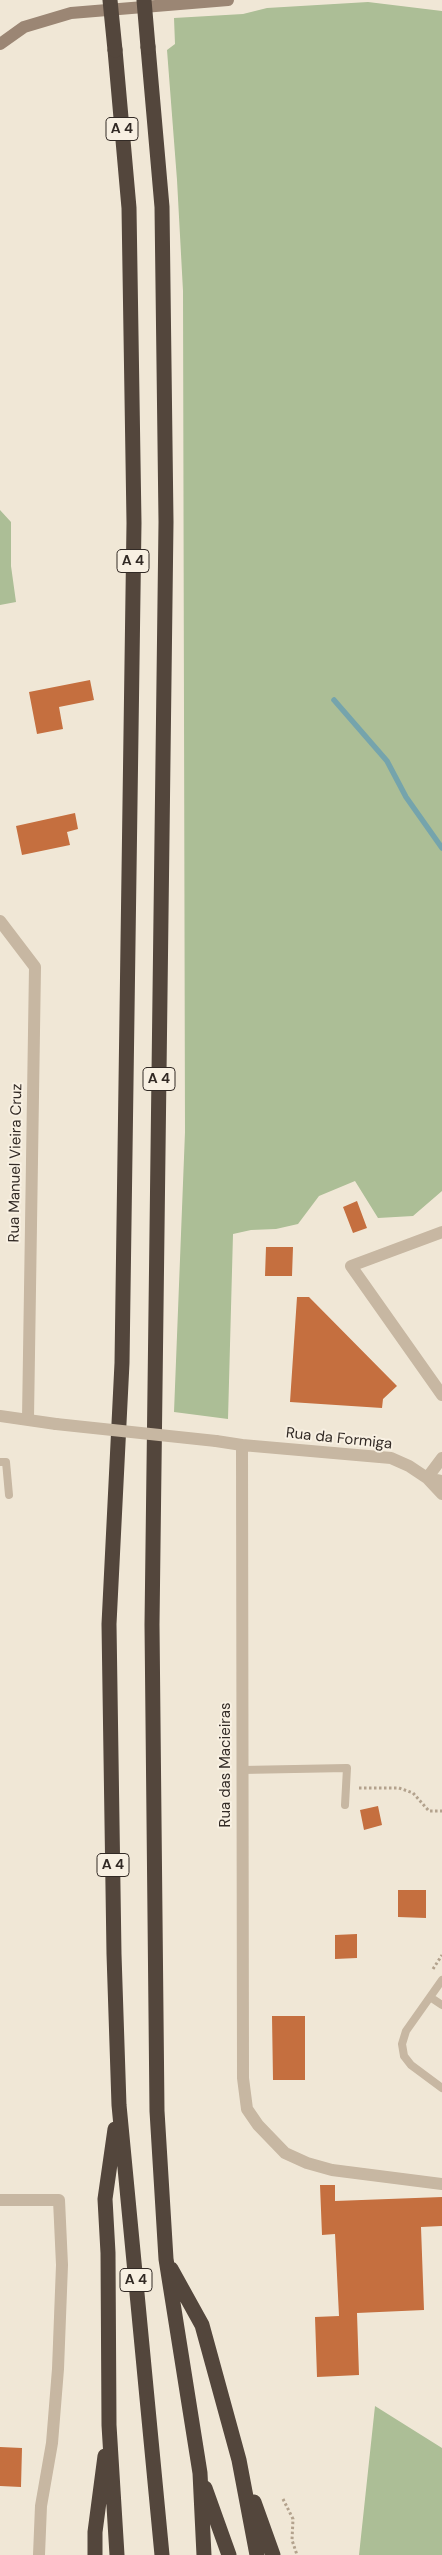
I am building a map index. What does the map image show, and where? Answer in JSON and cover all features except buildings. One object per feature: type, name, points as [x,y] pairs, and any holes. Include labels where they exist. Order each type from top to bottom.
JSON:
[{"type":"highway","name":"A 4","points":[[110,0],[129,208],[134,524],[122,1363],[109,1624],[114,1954],[119,2106],[162,2555]]},
{"type":"highway","name":"A 4","points":[[144,0],[162,208],[166,522],[152,1624],[156,2111],[166,2260],[200,2473],[204,2555]]},
{"type":"highway","points":[[117,2555],[109,2424],[108,2253],[105,2199],[119,2106]]},
{"type":"highway","points":[[166,2260],[202,2325],[239,2460],[273,2555]]},
{"type":"highway","points":[[95,2555],[95,2532],[109,2424]]},
{"type":"highway","points":[[239,2460],[257,2555]]},
{"type":"highway","name":"A 4","points":[[200,2473],[229,2555]]},
{"type":"main road","points":[[0,44],[24,27],[71,13],[228,0]]},
{"type":"street","name":"Rua Manuel Vieira Cruz","points":[[0,921],[35,967],[28,1418]]},
{"type":"street","points":[[442,1232],[350,1266],[442,1395]]},
{"type":"street","points":[[0,1416],[242,1445]]},
{"type":"street","name":"Rua da Formiga","points":[[242,1445],[391,1458],[409,1466],[427,1478],[442,1481]]},
{"type":"street","name":"Rua das Macieiras","points":[[242,1445],[243,2078],[247,2109],[258,2125],[285,2153],[307,2163],[332,2170],[442,2184]]},
{"type":"street","points":[[442,1458],[427,1478],[442,1494]]},
{"type":"street","points":[[0,2200],[59,2200],[62,2265],[59,2359],[55,2420],[41,2506],[39,2555]]},
{"type":"lane","points":[[0,1462],[6,1462],[9,1495]]},
{"type":"lane","points":[[242,1770],[347,1768],[345,1805]]},
{"type":"lane","points":[[442,1980],[406,2031],[402,2044],[404,2056],[411,2065],[442,2088]]},
{"type":"lane","points":[[430,1997],[442,2005]]},
{"type":"path","points":[[346,1788],[399,1788],[413,1793],[429,1812],[442,1812]]},
{"type":"path","points":[[283,2499],[293,2518],[292,2540],[297,2555]]},
{"type":"green space","points":[[368,2],[442,11],[442,1191],[413,1216],[378,1218],[355,1181],[319,1196],[298,1224],[276,1229],[251,1230],[233,1234],[228,1419],[174,1412],[185,1132],[183,291],[167,50],[175,44],[174,18],[243,14],[267,8]]},
{"type":"green space","points":[[0,510],[11,522],[11,566],[16,602],[0,605]]},
{"type":"green space","points":[[375,2406],[442,2448],[442,2555],[359,2555]]},
{"type":"waterway","points":[[334,700],[387,761],[406,797],[442,848]]}]
